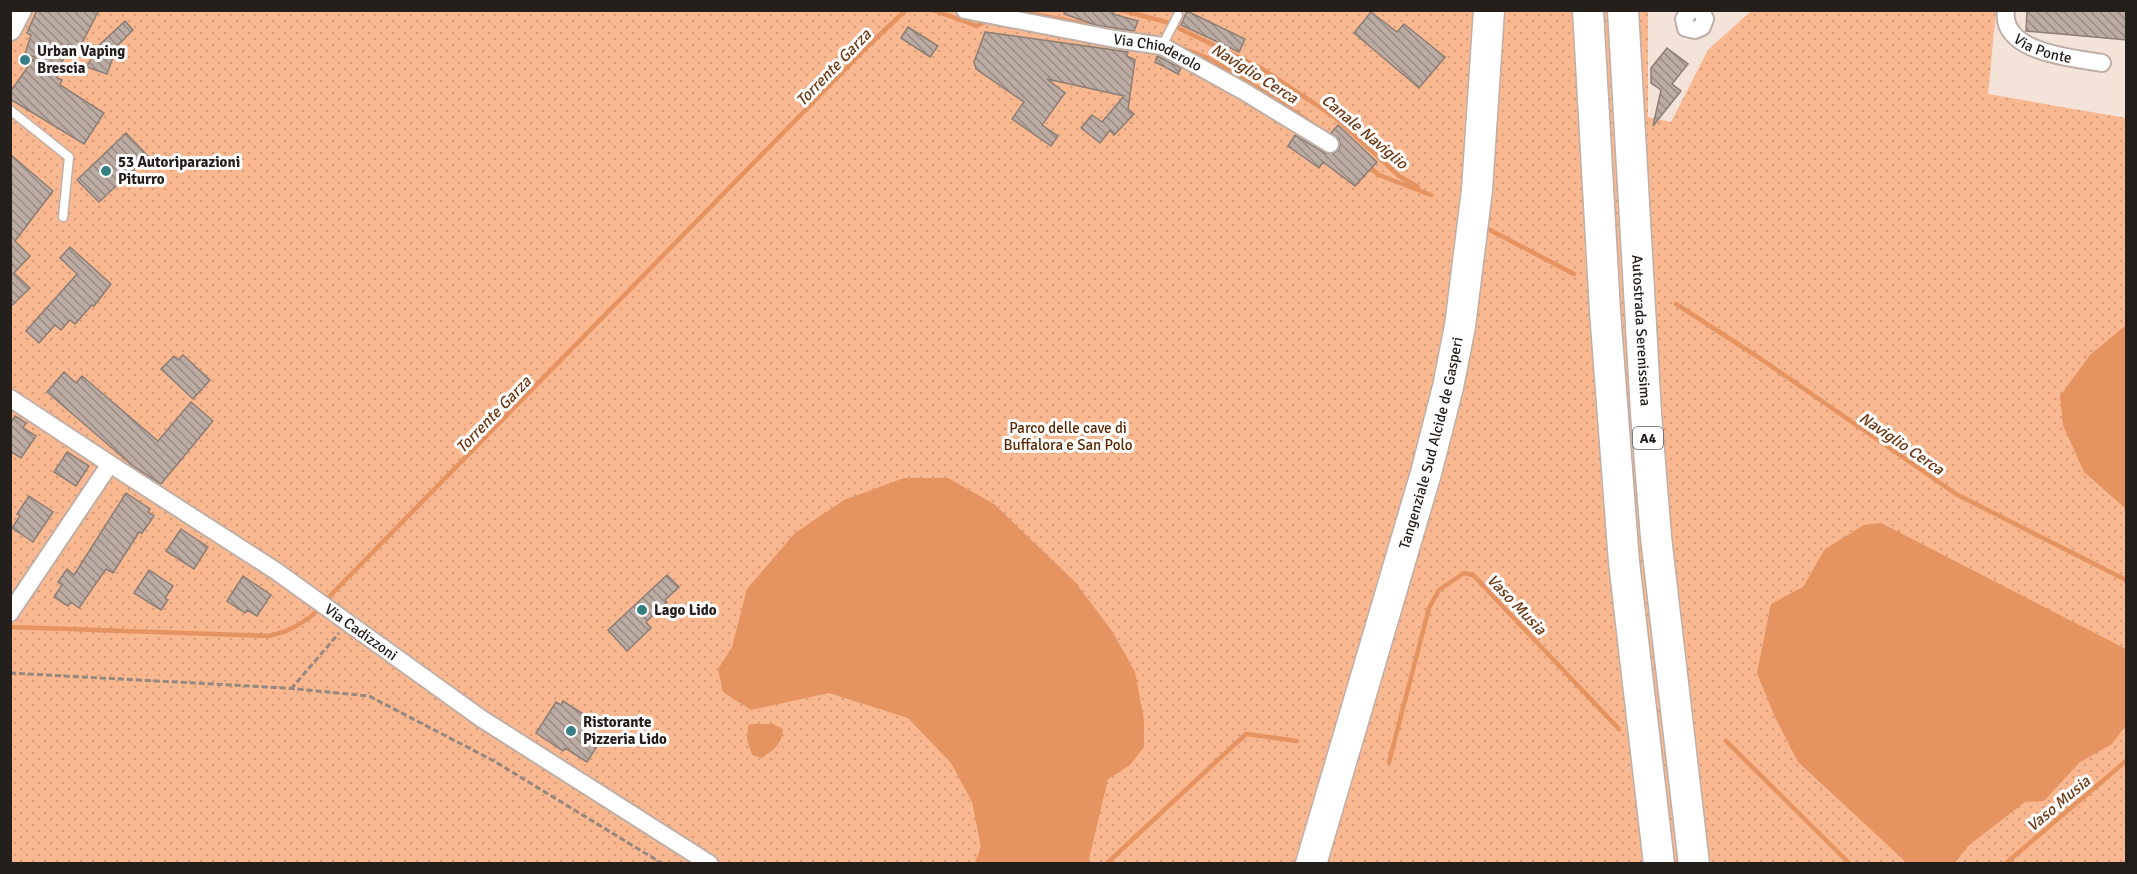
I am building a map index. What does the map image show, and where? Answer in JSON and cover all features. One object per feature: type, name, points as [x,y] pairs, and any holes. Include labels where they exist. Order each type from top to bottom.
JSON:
[{"type":"highway","name":"Tangenziale Sud Alcide de Gasperi","points":[[1292,864],[1428,387],[1441,326],[1458,189],[1470,10]]},
{"type":"highway","name":"Tangenziale Sud Alcide de Gasperi","points":[[1311,864],[1426,473],[1448,387],[1460,327],[1477,190],[1488,10]]},
{"type":"highway","name":"A4","points":[[1588,10],[1605,311],[1624,562],[1659,864]]},
{"type":"highway","name":"Autostrada Serenissima","points":[[1623,10],[1646,413],[1656,537],[1694,864]]},
{"type":"main road","points":[[10,29],[20,10]]},
{"type":"street","name":"Via Chioderolo","points":[[965,10],[1162,46],[1245,92],[1330,144]]},
{"type":"street","points":[[1690,10],[1684,19],[1686,27],[1695,30],[1702,27],[1705,19],[1702,12],[1698,10]]},
{"type":"street","name":"Via Ponte","points":[[2006,10],[2005,17],[2013,34],[2038,51],[2102,63]]},
{"type":"street","name":"Via Cadizzoni","points":[[10,398],[276,571],[482,719],[710,864]]},
{"type":"street","points":[[10,614],[110,464]]},
{"type":"lane","points":[[1162,46],[1178,15]]},
{"type":"lane","points":[[10,110],[69,157],[63,217]]},
{"type":"path","points":[[291,689],[347,622]]},
{"type":"path","points":[[10,674],[291,689],[369,696],[494,761],[663,864]]},
{"type":"green space","name":"Parco delle cave di Buffalora e San Polo","points":[[10,11],[1648,11],[1648,117],[1671,122],[1708,50],[1751,11],[1996,11],[1988,94],[2126,118],[2126,863],[11,863]]},
{"type":"shaded area","points":[[2126,325],[2126,509],[2084,472],[2063,425],[2060,396],[2090,355]]},
{"type":"shaded area","points":[[904,478],[948,478],[994,504],[1075,582],[1112,631],[1135,672],[1144,720],[1144,747],[1130,765],[1108,779],[1088,863],[975,863],[981,847],[972,802],[951,763],[908,718],[829,693],[751,710],[723,692],[718,669],[732,647],[747,589],[795,533],[844,500]]},
{"type":"shaded area","points":[[1881,523],[2126,649],[2126,725],[2112,744],[2080,762],[2044,801],[2025,802],[1968,846],[1955,863],[1907,863],[1798,762],[1775,717],[1757,673],[1771,604],[1803,587],[1825,549],[1864,525]]},
{"type":"shaded area","points":[[773,724],[783,729],[779,743],[762,758],[752,755],[747,739],[748,725]]},
{"type":"building","points":[[37,10],[99,10],[80,47],[68,45],[57,78],[62,80],[60,85],[104,113],[84,144],[10,99],[10,92],[35,57],[25,54],[31,35],[27,33]]},
{"type":"building","points":[[1064,10],[1114,10],[1113,14],[1138,21],[1134,31],[1096,25],[1064,14]]},
{"type":"building","points":[[2027,10],[2127,10],[2127,40],[2026,31]]},
{"type":"building","points":[[1187,11],[1245,39],[1239,52],[1181,25]]},
{"type":"building","points":[[1371,12],[1397,32],[1404,24],[1445,57],[1419,88],[1354,33]]},
{"type":"building","points":[[125,21],[133,30],[117,46],[107,74],[87,67],[96,48]]},
{"type":"building","points":[[908,27],[938,46],[930,57],[901,38]]},
{"type":"building","points":[[985,32],[1128,52],[1127,56],[1135,60],[1128,109],[1134,114],[1114,135],[1110,130],[1100,143],[1081,128],[1092,115],[1102,122],[1124,96],[1047,79],[1065,93],[1042,125],[1058,136],[1051,146],[1012,119],[1024,102],[976,69],[974,62]]},
{"type":"building","points":[[1667,48],[1688,64],[1672,84],[1681,91],[1653,126],[1661,90],[1651,83],[1651,68]]},
{"type":"building","points":[[1157,56],[1181,68],[1178,74],[1155,62]]},
{"type":"building","points":[[1338,125],[1377,162],[1355,186],[1323,162],[1319,168],[1288,146],[1295,135],[1325,153],[1334,153],[1339,149],[1340,144],[1339,139],[1331,133]]},
{"type":"building","points":[[126,133],[148,156],[99,202],[77,180]]},
{"type":"building","points":[[10,154],[53,191],[15,241],[30,256],[14,273],[30,288],[10,307]]},
{"type":"building","points":[[70,247],[111,284],[94,306],[92,305],[75,324],[70,320],[61,330],[55,325],[39,343],[26,331],[77,274],[60,258]]},
{"type":"building","points":[[183,355],[210,380],[193,399],[161,369],[174,356],[178,360]]},
{"type":"building","points":[[64,372],[76,383],[82,376],[158,441],[191,402],[213,421],[161,484],[134,467],[47,392]]},
{"type":"building","points":[[15,416],[26,423],[23,428],[36,436],[21,458],[10,451],[10,420],[12,421]]},
{"type":"building","points":[[67,452],[89,466],[76,486],[54,472]]},
{"type":"building","points":[[126,493],[150,509],[148,512],[154,516],[142,533],[139,532],[113,573],[106,569],[79,608],[71,602],[68,606],[54,597],[62,585],[58,582],[67,569],[74,575]]},
{"type":"building","points":[[29,496],[53,512],[33,542],[12,528],[20,516],[17,514]]},
{"type":"building","points":[[181,529],[208,547],[194,569],[166,551]]},
{"type":"building","points":[[149,570],[173,586],[161,610],[134,593]]},
{"type":"building","points":[[667,575],[679,587],[646,622],[651,628],[627,651],[608,630]]},
{"type":"building","points":[[243,576],[271,595],[257,616],[247,610],[245,613],[227,601]]},
{"type":"building","points":[[563,701],[591,719],[585,729],[601,740],[587,762],[565,748],[563,751],[536,733],[556,702],[561,705]]},
{"type":"waterway","name":"Torrente Garza","points":[[325,601],[870,44],[906,10]]},
{"type":"waterway","name":"Naviglio Cerca","points":[[933,10],[977,26],[988,20]]},
{"type":"waterway","name":"Naviglio Cerca","points":[[1010,10],[1096,27]]},
{"type":"waterway","name":"Canale Naviglio","points":[[1121,10],[1166,22],[1261,68],[1336,118],[1399,176],[1418,187]]},
{"type":"waterway","name":"Naviglio Cerca","points":[[1183,49],[1222,66],[1315,126]]},
{"type":"waterway","name":"Naviglio Cerca","points":[[1367,165],[1379,175],[1431,195]]},
{"type":"waterway","name":"Naviglio Cerca","points":[[1490,230],[1574,274]]},
{"type":"waterway","name":"Naviglio Cerca","points":[[1676,304],[1761,359],[1956,494],[2126,580]]},
{"type":"waterway","name":"Vaso Musia","points":[[1389,762],[1429,608],[1439,590],[1464,573],[1473,575],[1619,729]]},
{"type":"waterway","name":"Torrente Garza","points":[[10,627],[269,636],[297,626],[320,608]]},
{"type":"waterway","name":"Vaso Musia","points":[[1106,864],[1246,734],[1297,741]]},
{"type":"waterway","name":"Vaso Musia","points":[[1726,741],[1850,864]]},
{"type":"waterway","name":"Vaso Musia","points":[[2005,864],[2126,761]]},
{"type":"place","name":"Urban Vaping Brescia","points":[[25,60]]},
{"type":"place","name":"53 Autoriparazioni Piturro","points":[[106,171]]},
{"type":"place","name":"Lago Lido","points":[[642,610]]},
{"type":"place","name":"Ristorante Pizzeria Lido","points":[[571,731]]}]
